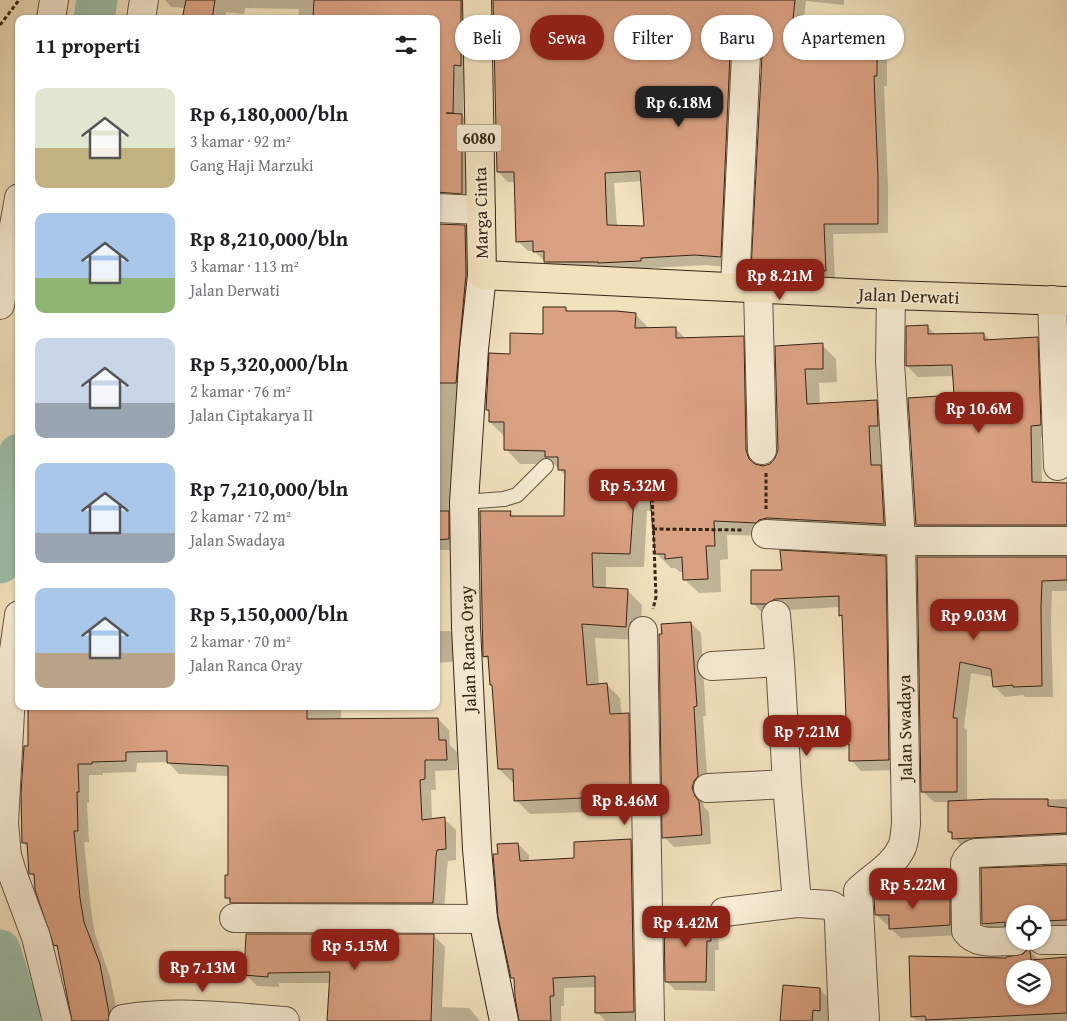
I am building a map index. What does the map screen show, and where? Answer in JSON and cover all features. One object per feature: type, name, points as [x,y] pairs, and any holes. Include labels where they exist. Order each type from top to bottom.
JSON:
[{"type":"main road","name":"Marga Cinta","points":[[477,0],[482,275]]},
{"type":"main road","name":"Jalan Derwati","points":[[482,275],[891,295],[1059,300]]},
{"type":"street","points":[[51,15],[54,0]]},
{"type":"street","points":[[142,15],[144,0]]},
{"type":"street","points":[[746,60],[746,288],[762,450]]},
{"type":"street","points":[[440,208],[481,210]]},
{"type":"street","points":[[0,305],[15,221]]},
{"type":"street","name":"Jalan Ranca Oray","points":[[482,275],[474,349],[464,502],[467,637],[477,849],[483,919],[504,1021]]},
{"type":"street","name":"Jalan Swadaya","points":[[865,1021],[858,891],[871,878],[893,862],[902,847],[906,824],[901,541],[890,362],[891,295]]},
{"type":"street","points":[[1058,466],[1059,300]]},
{"type":"street","points":[[766,534],[901,541],[1067,541]]},
{"type":"street","points":[[776,615],[797,903]]},
{"type":"street","points":[[643,631],[650,1021]]},
{"type":"street","points":[[15,643],[5,831],[8,856],[14,878],[36,937],[57,1021]]},
{"type":"street","points":[[712,666],[780,662]]},
{"type":"street","points":[[708,788],[787,784]]},
{"type":"street","points":[[1006,941],[979,941],[972,938],[966,931],[965,863],[967,859],[976,853],[1067,849]]},
{"type":"street","points":[[724,912],[797,903],[832,905],[837,909],[843,1021]]},
{"type":"street","points":[[234,918],[483,919]]},
{"type":"street","points":[[1051,940],[1067,940]]},
{"type":"street","points":[[123,1019],[152,1014],[200,1014],[285,1021]]},
{"type":"lane","points":[[464,502],[504,500],[517,495],[546,466]]},
{"type":"path","points":[[0,25],[19,0]]},
{"type":"path","points":[[653,529],[746,530],[766,534],[766,474],[762,450]]},
{"type":"path","points":[[643,631],[651,615],[656,597],[652,492]]},
{"type":"building","points":[[186,0],[215,0],[213,15],[183,15]]},
{"type":"building","points":[[314,0],[461,0],[461,15],[455,15],[455,60],[461,60],[461,66],[454,65],[453,113],[446,113],[462,114],[462,194],[440,192],[440,15],[313,15]]},
{"type":"building","points":[[493,0],[795,0],[793,15],[783,15],[783,60],[877,60],[877,76],[874,76],[878,224],[824,224],[826,271],[751,270],[762,60],[773,60],[773,15],[701,15],[701,60],[730,60],[721,257],[695,255],[641,258],[641,261],[598,263],[544,262],[544,251],[533,252],[533,241],[516,242],[514,172],[497,172],[494,60],[520,60],[520,15],[493,15]],"holes":[[[640,171],[644,226],[607,225],[605,173]]]},
{"type":"building","points":[[440,224],[465,225],[466,274],[456,383],[440,383]]},
{"type":"building","points":[[543,307],[566,307],[566,311],[636,313],[635,328],[676,327],[676,338],[744,336],[746,450],[749,459],[755,464],[763,466],[770,464],[778,450],[775,346],[823,343],[823,369],[805,369],[807,404],[877,400],[878,426],[869,426],[871,465],[881,465],[884,524],[767,518],[756,523],[714,521],[715,546],[706,546],[708,579],[683,580],[682,557],[665,559],[665,554],[655,554],[650,497],[634,497],[630,554],[592,553],[593,587],[628,589],[626,627],[582,624],[587,685],[607,683],[610,714],[629,713],[630,796],[514,801],[513,769],[498,769],[492,685],[490,685],[488,656],[483,657],[480,511],[511,511],[510,516],[564,516],[565,470],[558,470],[558,457],[545,457],[545,451],[504,450],[504,422],[489,422],[489,410],[486,410],[489,353],[510,354],[510,333],[543,334]]},
{"type":"building","points":[[928,325],[928,334],[984,333],[984,340],[1038,337],[1041,425],[1031,426],[1032,482],[1067,483],[1067,525],[916,525],[908,398],[954,395],[952,365],[906,366],[906,326]]},
{"type":"building","points":[[440,511],[449,511],[449,539],[440,540]]},
{"type":"building","points":[[780,550],[886,556],[889,760],[849,761],[842,615],[839,616],[839,596],[775,599],[766,604],[751,604],[751,570],[782,570]]},
{"type":"building","points":[[917,557],[1067,557],[1067,580],[1042,581],[1042,686],[1013,687],[1013,685],[993,687],[991,669],[960,662],[953,718],[957,718],[957,792],[921,792]]},
{"type":"building","points":[[691,622],[697,706],[694,707],[698,776],[692,788],[699,801],[702,835],[662,838],[659,634],[662,634],[661,624]]},
{"type":"building","points":[[28,710],[307,710],[307,719],[438,718],[439,740],[446,740],[447,760],[425,760],[425,779],[420,780],[422,820],[445,817],[446,849],[437,850],[433,903],[230,903],[230,898],[225,898],[225,875],[228,875],[228,766],[167,763],[167,751],[126,752],[126,761],[78,764],[78,831],[74,831],[80,898],[84,922],[100,964],[109,1013],[108,1021],[72,1021],[57,945],[54,946],[35,890],[34,874],[29,874],[27,843],[22,843],[21,793],[24,746],[28,746]]},
{"type":"building","points":[[1048,799],[1048,806],[1067,808],[1067,833],[952,839],[952,832],[948,832],[948,801]]},
{"type":"building","points":[[631,839],[634,1012],[595,1013],[595,976],[553,978],[554,996],[550,996],[551,1021],[519,1021],[514,978],[511,978],[498,917],[493,854],[498,854],[497,844],[518,843],[520,861],[574,858],[574,842]]},
{"type":"building","points":[[1067,865],[1067,920],[1051,921],[1051,905],[1006,905],[1006,926],[1005,922],[982,924],[981,868]]},
{"type":"building","points":[[880,893],[907,893],[907,896],[950,896],[950,925],[889,929],[889,915],[875,915],[874,898]]},
{"type":"building","points":[[709,914],[711,941],[707,941],[706,982],[665,982],[664,916]]},
{"type":"building","points":[[246,934],[434,934],[431,1021],[327,1021],[330,972],[268,973],[268,977],[244,975]]},
{"type":"building","points":[[1030,950],[1031,960],[1067,957],[1067,1013],[926,1020],[925,1016],[911,1017],[909,956],[1006,957],[1023,954]]},
{"type":"building","points":[[783,985],[820,988],[820,1011],[813,1010],[812,1021],[780,1021]]},
{"type":"waterway","points":[[95,15],[97,0]]},
{"type":"waterway","points":[[0,563],[15,477]]},
{"type":"waterway","points":[[0,950],[20,1014],[20,1021]]}]
